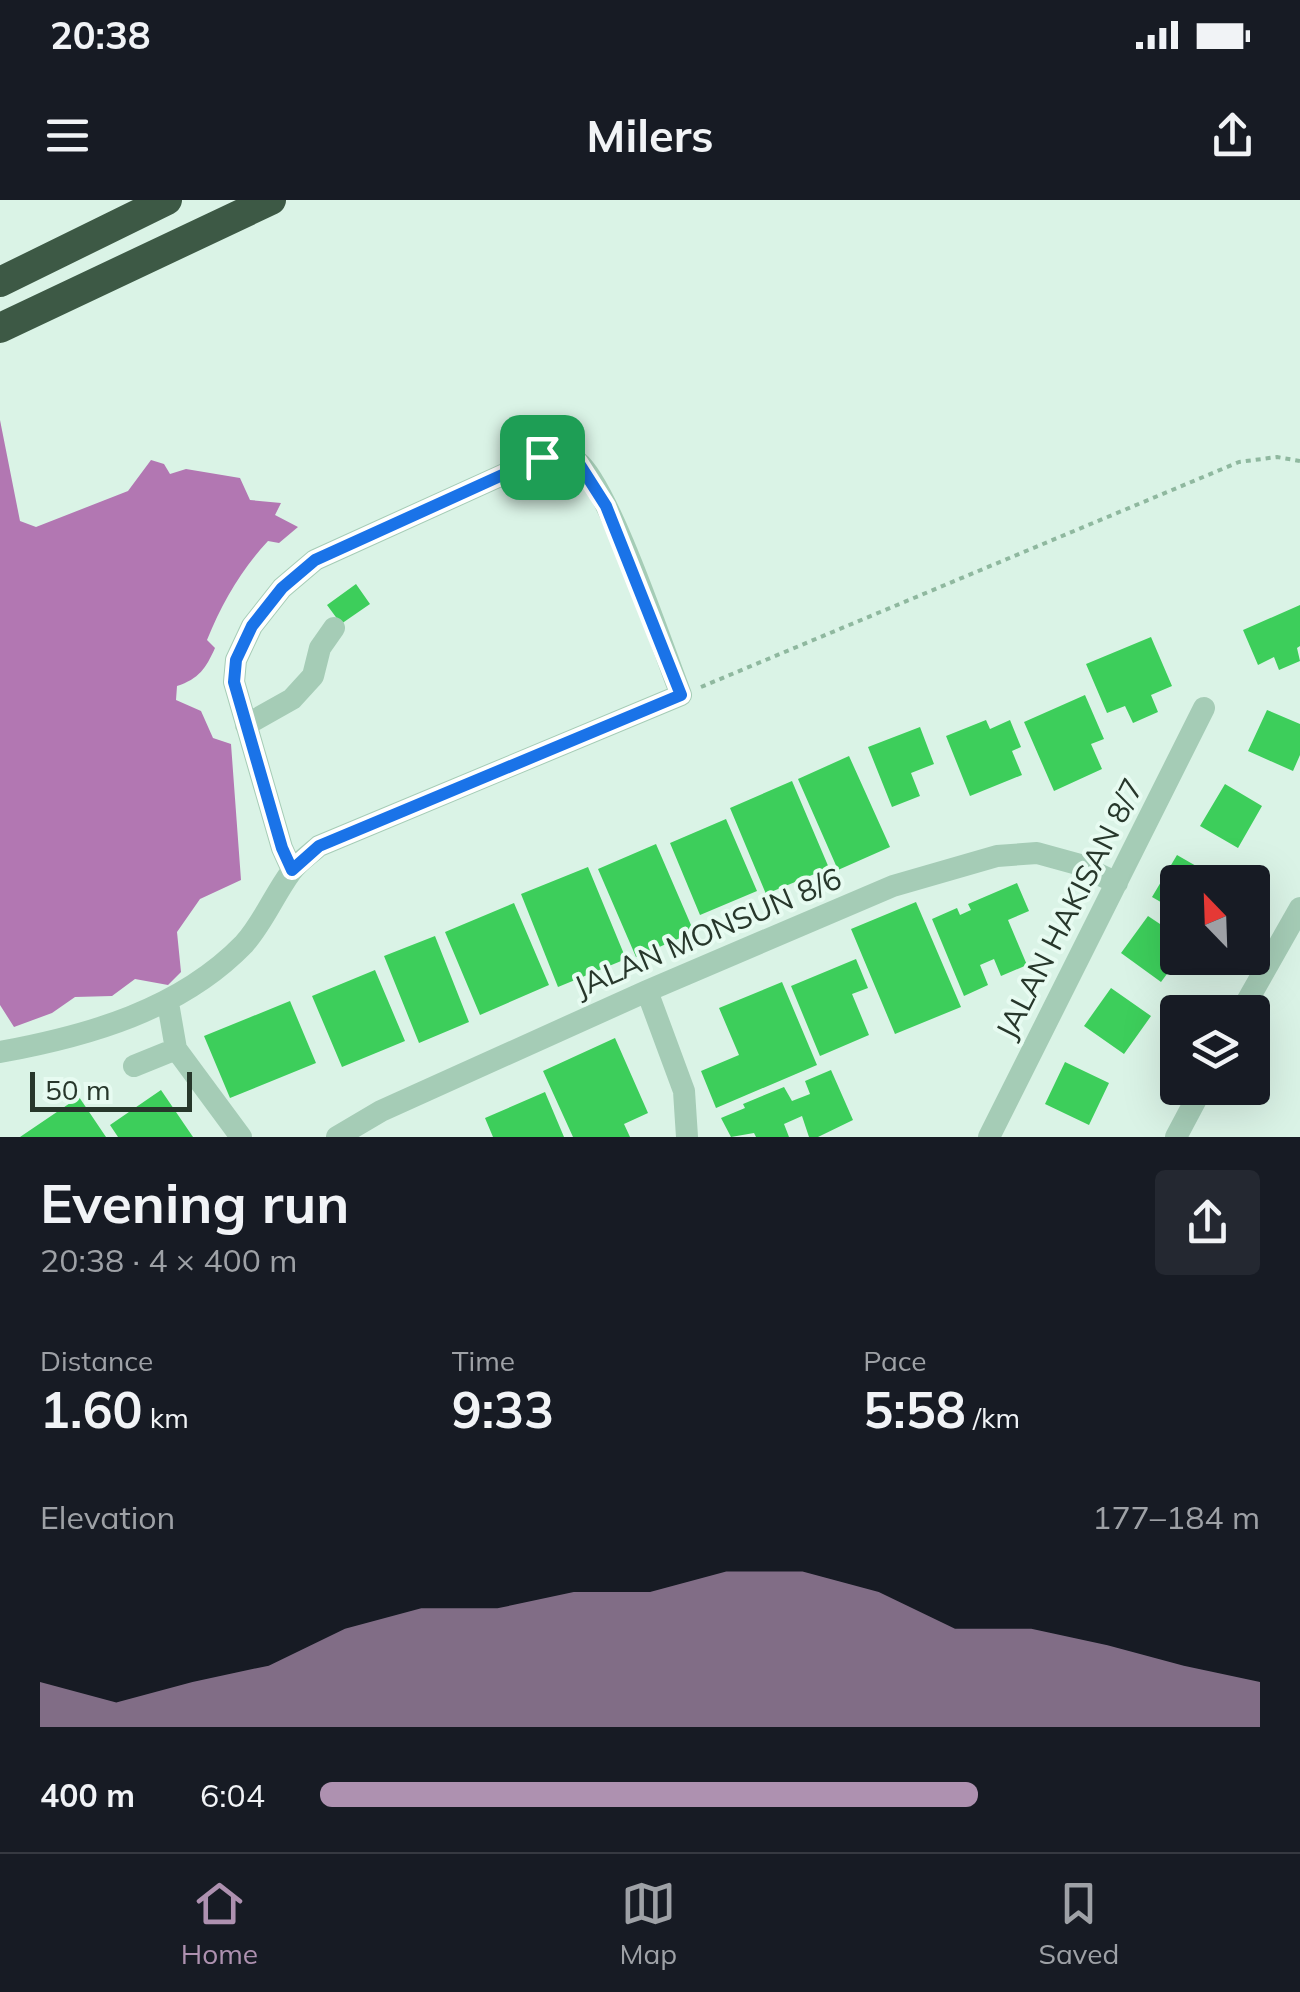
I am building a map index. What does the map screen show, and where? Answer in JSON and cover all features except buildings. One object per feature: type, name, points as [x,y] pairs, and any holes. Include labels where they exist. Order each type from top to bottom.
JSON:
[{"type":"highway","points":[[0,282],[167,200]]},
{"type":"highway","points":[[0,328],[272,200]]},
{"type":"street","points":[[0,1052],[52,1042],[168,1003],[208,978],[248,940],[292,870],[319,846],[681,695],[606,506],[578,462],[560,453],[542,457],[315,560],[282,588],[252,626],[236,660],[234,682],[282,848],[292,870]]},
{"type":"street","points":[[246,725],[292,698],[314,676],[320,648],[334,628]]},
{"type":"street","name":"JALAN HAKISAN 8/7","points":[[988,1137],[1204,708]]},
{"type":"street","name":"JALAN MONSUN 8/6","points":[[336,1137],[382,1111],[647,991],[893,886],[997,856],[1037,853],[1077,864],[1117,883]]},
{"type":"street","points":[[1251,995],[1300,908]]},
{"type":"street","points":[[647,991],[684,1091],[687,1137]]},
{"type":"street","points":[[168,1003],[176,1048],[241,1137]]},
{"type":"street","points":[[134,1066],[176,1048]]},
{"type":"street","points":[[1176,1137],[1193,1105]]},
{"type":"path","points":[[681,695],[1239,462],[1277,456],[1300,460]]},
{"type":"shaded area","points":[[0,420],[20,521],[36,527],[128,491],[151,460],[164,464],[170,474],[186,469],[240,478],[250,500],[281,503],[275,515],[298,527],[279,543],[268,541],[249,564],[207,640],[215,648],[208,661],[201,672],[177,686],[176,700],[201,711],[213,738],[231,744],[241,880],[200,899],[177,932],[181,972],[168,985],[135,979],[112,996],[75,997],[52,1013],[14,1027],[0,1005]]},
{"type":"route","points":[[560,453],[578,462],[589,476],[606,506],[681,695],[319,846],[292,870],[282,848],[234,682],[236,660],[252,626],[282,588],[315,560],[542,457],[560,453]]}]
